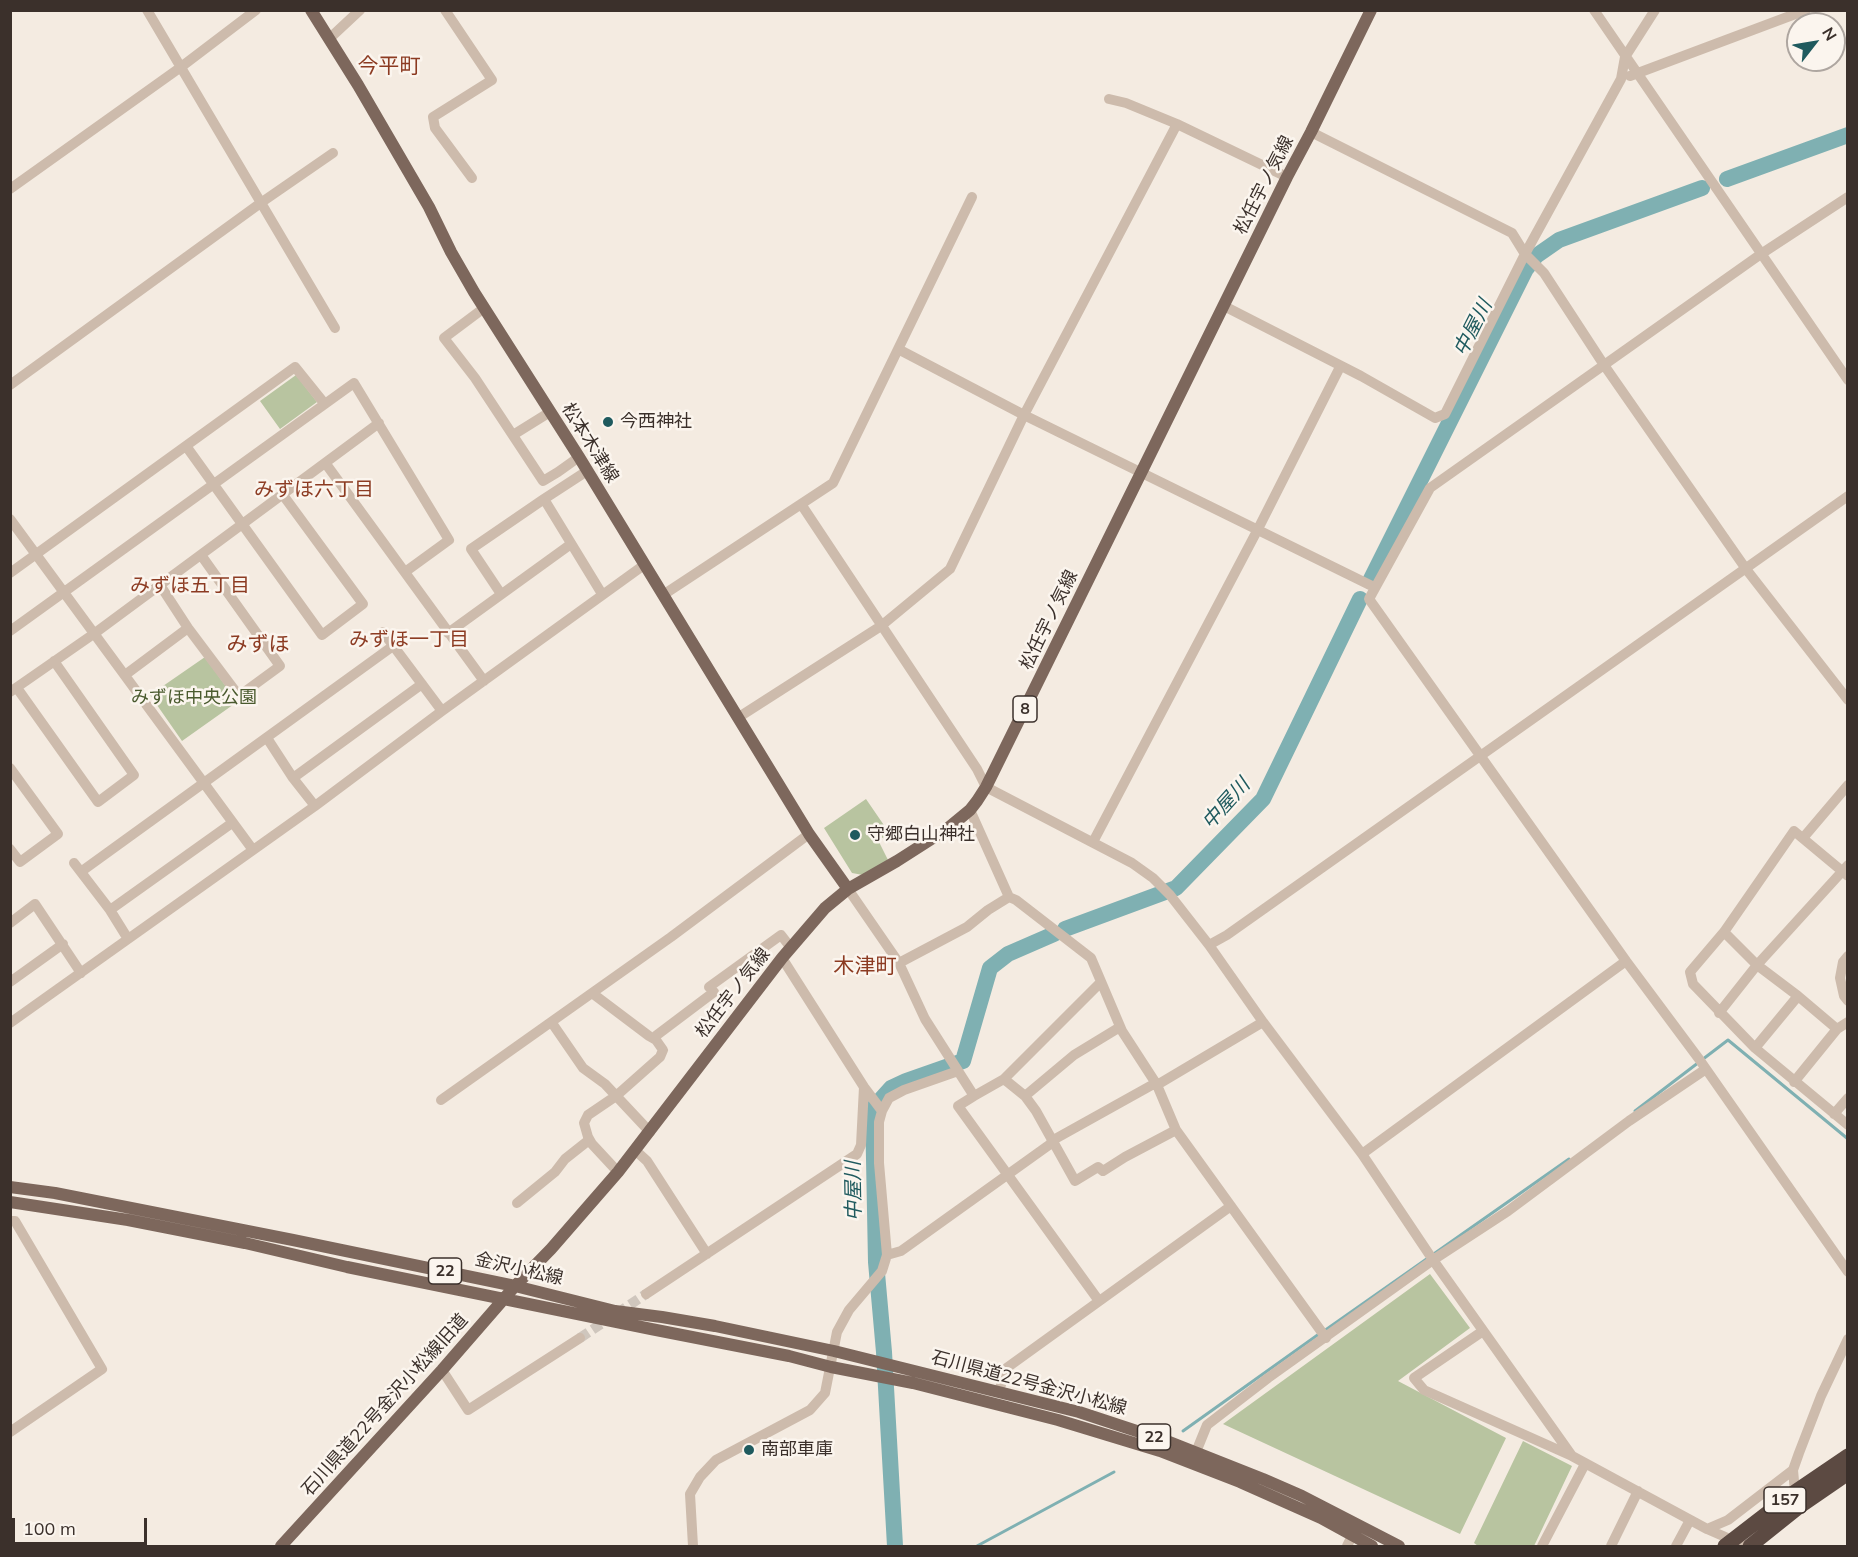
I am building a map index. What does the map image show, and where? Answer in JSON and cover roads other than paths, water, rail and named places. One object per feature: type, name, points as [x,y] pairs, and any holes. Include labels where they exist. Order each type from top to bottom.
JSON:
[{"type":"highway","name":"157","points":[[1738,1545],[1796,1492],[1848,1456]]},
{"type":"highway","name":"157","points":[[1738,1545],[1848,1473]]},
{"type":"main road","name":"松本木津線","points":[[311,10],[330,38],[429,207],[451,252],[484,308],[579,457],[809,834],[848,889]]},
{"type":"main road","name":"松任宇ノ気線","points":[[515,1286],[636,1151],[786,953],[825,908],[848,889],[947,829],[970,810],[986,787],[1371,10]]},
{"type":"main road","name":"金沢小松線","points":[[10,1187],[55,1193],[199,1221],[515,1286],[615,1311],[704,1324],[877,1362]]},
{"type":"main road","name":"金沢小松線","points":[[10,1202],[128,1220],[245,1243],[358,1269],[874,1375]]},
{"type":"main road","name":"石川県道22号金沢小松線旧道","points":[[281,1546],[442,1370],[515,1286]]},
{"type":"main road","name":"石川県道22号金沢小松線","points":[[877,1362],[1078,1412],[1196,1452],[1302,1496],[1399,1546]]},
{"type":"main road","name":"石川県道22号金沢小松線","points":[[874,1375],[1058,1420],[1160,1451],[1250,1486],[1321,1518],[1350,1541],[1372,1546]]},
{"type":"street","points":[[147,10],[335,328]]},
{"type":"street","points":[[10,189],[181,67],[256,10]]},
{"type":"street","points":[[330,38],[360,10]]},
{"type":"street","points":[[445,10],[492,80],[433,117],[435,128],[472,178]]},
{"type":"street","points":[[1594,10],[1848,380]]},
{"type":"street","points":[[1224,306],[1361,376],[1435,418],[1445,414],[1530,259],[1621,79],[1625,57],[1655,10]]},
{"type":"street","points":[[1621,79],[1806,10]]},
{"type":"street","points":[[1109,99],[1126,103],[1177,124],[1287,177]]},
{"type":"street","points":[[739,717],[881,626],[950,569],[1024,415],[1177,124]]},
{"type":"street","points":[[1311,132],[1512,233],[1530,259],[1544,273],[1604,365],[1746,569],[1848,700]]},
{"type":"street","points":[[10,384],[333,153]]},
{"type":"street","points":[[663,595],[833,483],[972,197]]},
{"type":"street","points":[[1848,197],[1761,254],[1430,488],[1369,599],[1848,1272]]},
{"type":"street","points":[[484,308],[444,338],[475,378],[543,481],[579,457]]},
{"type":"street","points":[[898,349],[1024,415],[1374,587]]},
{"type":"street","points":[[10,573],[296,367],[324,403]]},
{"type":"street","points":[[1093,842],[1258,529],[1340,367]]},
{"type":"street","points":[[10,631],[354,383],[449,540],[405,572]]},
{"type":"street","points":[[513,435],[550,412]]},
{"type":"street","points":[[54,662],[134,775],[98,802],[14,690],[379,423]]},
{"type":"street","points":[[186,446],[322,635],[363,603],[283,495]]},
{"type":"street","points":[[326,464],[484,681]]},
{"type":"street","points":[[501,594],[471,549],[587,471]]},
{"type":"street","points":[[1209,945],[1227,935],[1848,496]]},
{"type":"street","points":[[544,499],[602,594]]},
{"type":"street","points":[[801,504],[977,769],[986,787],[1132,863],[1153,878],[1167,892],[1209,945],[1263,1022],[1362,1154],[1431,1257],[1572,1456]]},
{"type":"street","points":[[10,519],[38,554],[64,593],[253,850]]},
{"type":"street","points":[[448,633],[571,544]]},
{"type":"street","points":[[160,585],[188,628],[239,696],[280,666],[201,555]]},
{"type":"street","points":[[10,1023],[315,806],[644,565]]},
{"type":"street","points":[[125,675],[188,628]]},
{"type":"street","points":[[383,632],[442,711]]},
{"type":"street","points":[[128,939],[78,867],[203,783],[393,646]]},
{"type":"street","points":[[293,778],[422,684]]},
{"type":"street","points":[[267,738],[293,778],[315,806]]},
{"type":"street","points":[[10,768],[58,834],[20,862],[10,849]]},
{"type":"street","points":[[1803,838],[1848,785]]},
{"type":"street","points":[[970,810],[1009,897],[1091,958],[1120,1027],[1157,1085],[1176,1130],[1323,1334]]},
{"type":"street","points":[[110,910],[232,823]]},
{"type":"street","points":[[1719,1013],[1757,964],[1846,871],[1794,831],[1724,932],[1690,972],[1693,984],[1719,1013],[1755,1048],[1848,1125]]},
{"type":"street","points":[[441,1100],[552,1023],[809,834]]},
{"type":"street","points":[[848,889],[899,963],[925,1019],[974,1096]]},
{"type":"street","points":[[899,963],[967,927],[1009,897]]},
{"type":"street","points":[[10,923],[35,904],[81,973]]},
{"type":"street","points":[[1724,932],[1757,964],[1837,1029]]},
{"type":"street","points":[[653,1038],[781,935],[786,953],[864,1087],[878,1105],[879,1163],[887,1255],[882,1271],[849,1310],[837,1332],[825,1393],[810,1410],[716,1460],[700,1477],[690,1494],[693,1546]]},
{"type":"street","points":[[10,982],[63,944]]},
{"type":"street","points":[[1848,956],[1843,962],[1840,978],[1844,996],[1848,1001]]},
{"type":"street","points":[[1362,1154],[1626,961]]},
{"type":"street","points":[[1099,1301],[958,1106],[1004,1079],[1101,982]]},
{"type":"street","points":[[592,993],[656,1040],[663,1050],[660,1057],[616,1096],[588,1116],[584,1123],[590,1140],[618,1172]]},
{"type":"street","points":[[1755,1048],[1798,996]]},
{"type":"street","points":[[887,1255],[901,1251],[1055,1139],[1152,1085],[1157,1085],[1263,1022]]},
{"type":"street","points":[[1794,1082],[1837,1029],[1848,1022]]},
{"type":"street","points":[[552,1023],[576,1061],[605,1084],[650,1131]]},
{"type":"street","points":[[1025,1096],[1074,1055],[1120,1027]]},
{"type":"street","points":[[1196,1452],[1208,1425],[1323,1334],[1431,1257],[1508,1211],[1702,1064]]},
{"type":"street","points":[[878,1105],[955,1066]]},
{"type":"street","points":[[1004,1079],[1025,1096],[1036,1111],[1075,1181],[1098,1167],[1103,1172],[1125,1157],[1176,1130]]},
{"type":"street","points":[[646,1293],[857,1155],[861,1145],[864,1087]]},
{"type":"street","points":[[1834,1114],[1848,1098]]},
{"type":"street","points":[[517,1203],[590,1140]]},
{"type":"street","points":[[636,1151],[647,1161],[707,1254]]},
{"type":"street","points":[[999,1392],[1003,1377],[1001,1372],[1231,1206]]},
{"type":"street","points":[[10,1221],[15,1221],[102,1369],[10,1432]]},
{"type":"street","points":[[1483,1331],[1414,1378],[1424,1390],[1572,1456],[1738,1545]]},
{"type":"street","points":[[442,1370],[468,1410],[580,1338]]},
{"type":"street","points":[[1796,1492],[1793,1470],[1821,1396],[1848,1340]]},
{"type":"street","points":[[1542,1546],[1585,1464]]},
{"type":"street","points":[[1707,1528],[1728,1520],[1793,1470]]},
{"type":"street","points":[[1611,1546],[1638,1491]]},
{"type":"street","points":[[1676,1546],[1690,1520]]},
{"type":"waterway","name":"中屋川","points":[[1727,179],[1848,135]]},
{"type":"waterway","name":"中屋川","points":[[1370,581],[1526,269],[1536,256],[1559,240],[1702,188]]},
{"type":"waterway","name":"中屋川","points":[[1065,929],[1176,888],[1263,799],[1360,599]]},
{"type":"waterway","name":"中屋川","points":[[895,1546],[884,1352],[876,1262],[873,1108],[891,1088],[963,1061],[990,968],[1008,954],[1054,934]]},
{"type":"waterway","points":[[1635,1111],[1728,1040],[1848,1139]]},
{"type":"waterway","points":[[1324,1331],[1569,1159]]},
{"type":"waterway","points":[[1183,1431],[1319,1334]]},
{"type":"waterway","points":[[977,1546],[1114,1472]]},
{"type":"tunnel","points":[[580,1338],[646,1294]]},
{"type":"place","name":"今西神社","points":[[608,422]]},
{"type":"place","name":"守郷白山神社","points":[[855,835]]},
{"type":"place","name":"南部車庫","points":[[749,1450]]},
{"type":"district","name":"今平町","points":[[389,67]]},
{"type":"district","name":"みずほ六丁目","points":[[314,490]]},
{"type":"district","name":"みずほ五丁目","points":[[190,586]]},
{"type":"district","name":"みずほ一丁目","points":[[409,640]]},
{"type":"district","name":"みずほ","points":[[258,645]]},
{"type":"district","name":"木津町","points":[[865,967]]},
{"type":"park label","name":"みずほ中央公園","points":[[194,698]]}]
